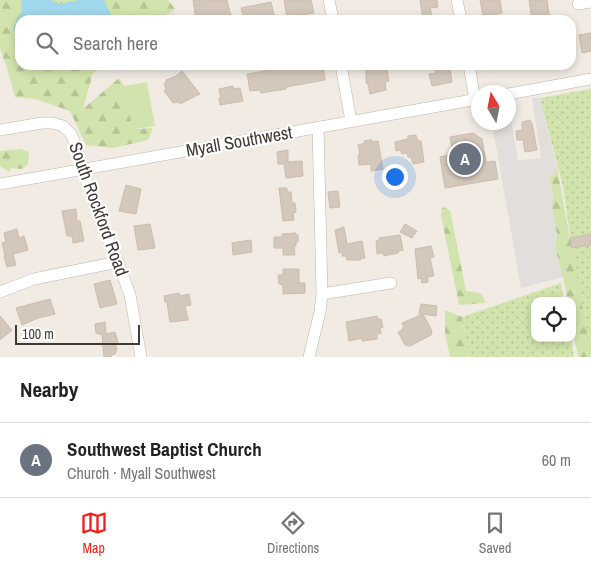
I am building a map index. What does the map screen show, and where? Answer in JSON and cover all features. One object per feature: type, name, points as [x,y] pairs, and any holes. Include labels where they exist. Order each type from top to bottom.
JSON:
[{"type":"street","points":[[329,0],[332,15]]},
{"type":"street","points":[[457,0],[460,15]]},
{"type":"street","points":[[578,4],[591,2]]},
{"type":"street","points":[[342,70],[350,121]]},
{"type":"street","points":[[470,70],[474,85]]},
{"type":"street","points":[[516,93],[591,79]]},
{"type":"street","name":"Myall Southwest","points":[[0,184],[471,100]]},
{"type":"street","name":"South Rockford Road","points":[[0,130],[52,123],[67,129],[74,140],[82,169],[130,294],[141,357]]},
{"type":"street","points":[[310,357],[322,294],[318,127]]},
{"type":"street","points":[[0,292],[34,279],[118,262]]},
{"type":"street","points":[[322,294],[391,283]]},
{"type":"green space","points":[[0,0],[168,0],[175,9],[167,15],[15,15],[15,70],[98,70],[93,73],[83,109],[119,78],[124,86],[133,129],[153,128],[148,140],[113,148],[86,145],[70,111],[35,99],[15,97],[0,49]]},
{"type":"green space","points":[[147,82],[155,126],[133,129],[124,86]]},
{"type":"green space","points":[[591,89],[591,357],[588,357],[563,187],[540,98]]},
{"type":"green space","points":[[20,149],[29,152],[28,164],[22,169],[12,168],[9,172],[0,166],[0,151]]},
{"type":"green space","points":[[557,167],[591,357],[578,357],[575,342],[576,297],[567,297],[559,265],[555,244],[557,236],[551,200],[554,200],[549,178],[554,174]]},
{"type":"green space","points":[[442,207],[450,210],[466,291],[481,293],[486,303],[459,305],[441,215]]},
{"type":"green space","points":[[561,283],[563,297],[531,297],[531,342],[572,342],[574,357],[469,357],[462,317]]},
{"type":"green space","points":[[445,310],[462,317],[469,357],[450,357],[445,334]]},
{"type":"shaded area","points":[[532,98],[540,98],[557,167],[554,174],[549,178],[554,200],[551,201],[557,236],[555,244],[563,277],[521,288],[493,130],[513,130],[518,161],[541,158]]},
{"type":"water","points":[[21,0],[50,0],[60,4],[78,0],[104,0],[111,15],[20,15],[22,11]]},
{"type":"building","points":[[193,0],[227,0],[231,15],[195,15]]},
{"type":"building","points":[[284,0],[311,0],[314,13],[287,15]]},
{"type":"building","points":[[420,0],[437,0],[438,7],[430,8],[432,15],[422,15]]},
{"type":"building","points":[[480,0],[500,0],[502,13],[483,15]]},
{"type":"building","points":[[529,0],[547,0],[549,15],[531,15]]},
{"type":"building","points":[[271,2],[274,15],[243,15],[241,8]]},
{"type":"building","points":[[591,33],[591,51],[582,53],[579,35]]},
{"type":"building","points":[[271,70],[324,70],[325,80],[261,93],[259,90],[250,91],[247,74]]},
{"type":"building","points":[[366,70],[387,70],[389,81],[385,82],[386,90],[370,94],[368,84],[366,83]]},
{"type":"building","points":[[435,70],[450,70],[452,82],[432,86],[429,74],[436,73]]},
{"type":"building","points":[[182,71],[200,94],[180,104],[179,102],[173,103],[164,91],[166,89],[164,84],[166,80]]},
{"type":"building","points":[[233,86],[234,89],[240,88],[243,101],[220,105],[219,89]]},
{"type":"building","points":[[530,120],[537,150],[525,152],[523,140],[517,140],[516,131],[522,130],[522,122]]},
{"type":"building","points":[[473,133],[482,139],[486,162],[495,161],[498,179],[445,188],[440,157],[453,154],[450,137]]},
{"type":"building","points":[[416,135],[418,141],[421,141],[424,162],[413,164],[411,157],[408,157],[407,153],[402,154],[400,150],[396,151],[395,142],[408,139],[408,136]]},
{"type":"building","points":[[372,140],[372,142],[378,141],[383,169],[371,171],[371,164],[359,165],[358,155],[360,154],[358,145],[365,143],[364,141]]},
{"type":"building","points":[[288,150],[288,162],[302,161],[303,176],[286,178],[284,164],[278,164],[277,152]]},
{"type":"building","points":[[126,185],[141,189],[136,214],[119,211]]},
{"type":"building","points":[[279,188],[287,188],[287,192],[291,192],[292,203],[295,203],[296,212],[293,213],[294,220],[283,221]]},
{"type":"building","points":[[338,191],[340,207],[330,208],[328,192]]},
{"type":"building","points":[[76,209],[77,221],[80,221],[84,241],[73,243],[72,236],[67,236],[62,211]]},
{"type":"building","points":[[150,224],[155,248],[138,250],[134,226]]},
{"type":"building","points":[[405,224],[417,231],[412,238],[400,232]]},
{"type":"building","points":[[344,227],[347,244],[362,241],[365,258],[360,258],[361,260],[347,260],[346,256],[342,256],[342,252],[339,253],[335,230]]},
{"type":"building","points":[[17,229],[19,238],[24,236],[28,250],[13,254],[16,265],[7,267],[2,243],[6,242],[4,233]]},
{"type":"building","points":[[296,233],[298,235],[298,242],[294,246],[295,255],[283,255],[283,248],[274,248],[274,237],[282,237],[282,234]]},
{"type":"building","points":[[591,234],[591,245],[572,248],[570,238]]},
{"type":"building","points":[[400,235],[403,250],[384,256],[383,253],[377,254],[376,241],[379,238]]},
{"type":"building","points":[[251,240],[252,252],[233,255],[232,243]]},
{"type":"building","points":[[431,246],[434,257],[430,258],[434,276],[427,277],[428,282],[422,283],[421,278],[418,279],[415,249]]},
{"type":"building","points":[[283,269],[299,269],[299,283],[305,283],[305,293],[283,294],[283,285],[279,284],[278,275],[283,275]]},
{"type":"building","points":[[110,280],[117,304],[100,308],[94,284]]},
{"type":"building","points":[[179,293],[180,296],[189,294],[191,305],[185,306],[188,320],[170,322],[167,302],[165,302],[164,296]]},
{"type":"building","points":[[50,299],[55,314],[38,318],[22,325],[16,308]]},
{"type":"building","points":[[421,304],[437,306],[436,316],[419,314]]},
{"type":"building","points":[[423,314],[432,331],[431,335],[410,346],[405,345],[398,332],[403,330],[402,323]]},
{"type":"building","points":[[0,316],[12,330],[0,340]]},
{"type":"building","points":[[377,316],[377,319],[381,319],[383,327],[380,328],[381,333],[377,334],[377,339],[362,341],[362,338],[349,341],[346,322]]},
{"type":"building","points":[[105,322],[106,334],[115,332],[118,342],[115,343],[117,349],[115,354],[111,355],[111,357],[104,357],[102,335],[96,333],[95,324]]},
{"type":"place","name":"Southwest Baptist Church","points":[[465,159]]}]
